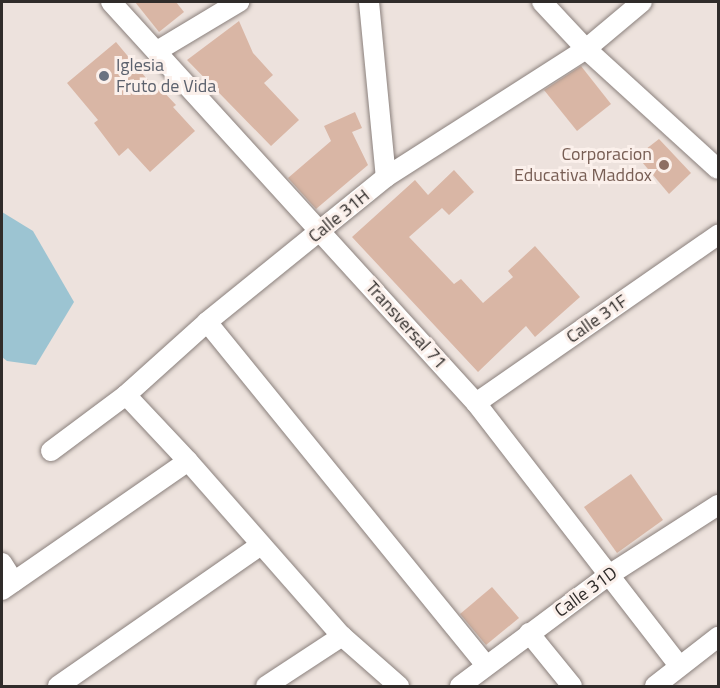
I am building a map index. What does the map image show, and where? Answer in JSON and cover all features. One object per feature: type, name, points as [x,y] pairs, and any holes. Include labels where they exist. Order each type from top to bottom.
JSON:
[{"type":"street","name":"Transversal 71","points":[[111,2],[476,403],[679,666]]},
{"type":"street","points":[[157,51],[239,2]]},
{"type":"street","points":[[369,2],[386,177]]},
{"type":"street","points":[[543,2],[586,49],[718,169]]},
{"type":"street","name":"Calle 31H","points":[[51,451],[126,395],[207,322],[386,177],[586,49],[642,2]]},
{"type":"street","name":"Calle 31F","points":[[476,403],[718,235]]},
{"type":"street","points":[[207,322],[486,665]]},
{"type":"street","points":[[126,395],[188,461],[342,636],[399,687]]},
{"type":"street","points":[[2,563],[8,586],[188,461]]},
{"type":"street","name":"Calle 31D","points":[[460,687],[486,665],[609,575],[718,505]]},
{"type":"street","points":[[58,687],[261,545]]},
{"type":"street","points":[[529,633],[572,687]]},
{"type":"street","points":[[266,687],[342,636]]},
{"type":"street","points":[[655,687],[718,637]]},
{"type":"water","points":[[2,212],[33,231],[74,302],[36,365],[7,361],[2,357]]},
{"type":"building","points":[[135,2],[176,2],[184,12],[159,32]]},
{"type":"building","points":[[239,21],[253,53],[273,75],[264,83],[299,120],[271,146],[187,60]]},
{"type":"building","points":[[116,42],[157,91],[160,88],[176,105],[173,107],[195,131],[150,172],[128,148],[119,156],[94,123],[98,120],[67,83]]},
{"type":"building","points":[[581,66],[611,104],[577,131],[544,90]]},
{"type":"building","points":[[355,112],[362,128],[352,132],[368,165],[316,209],[288,178],[331,141],[324,126]]},
{"type":"building","name":"Corporacion Educativa Maddox","points":[[659,139],[691,173],[669,194],[637,156]]},
{"type":"building","points":[[454,170],[474,192],[449,215],[442,208],[409,237],[454,284],[461,279],[483,303],[513,277],[508,271],[535,246],[580,297],[535,337],[526,326],[478,372],[352,237],[415,180],[428,195]]},
{"type":"building","points":[[631,474],[663,520],[617,553],[584,507]]},
{"type":"building","points":[[492,587],[519,618],[486,645],[460,614]]},
{"type":"place","name":"Iglesia Fruto de Vida","points":[[104,76]]},
{"type":"place","name":"Corporacion Educativa Maddox","points":[[664,165]]}]
